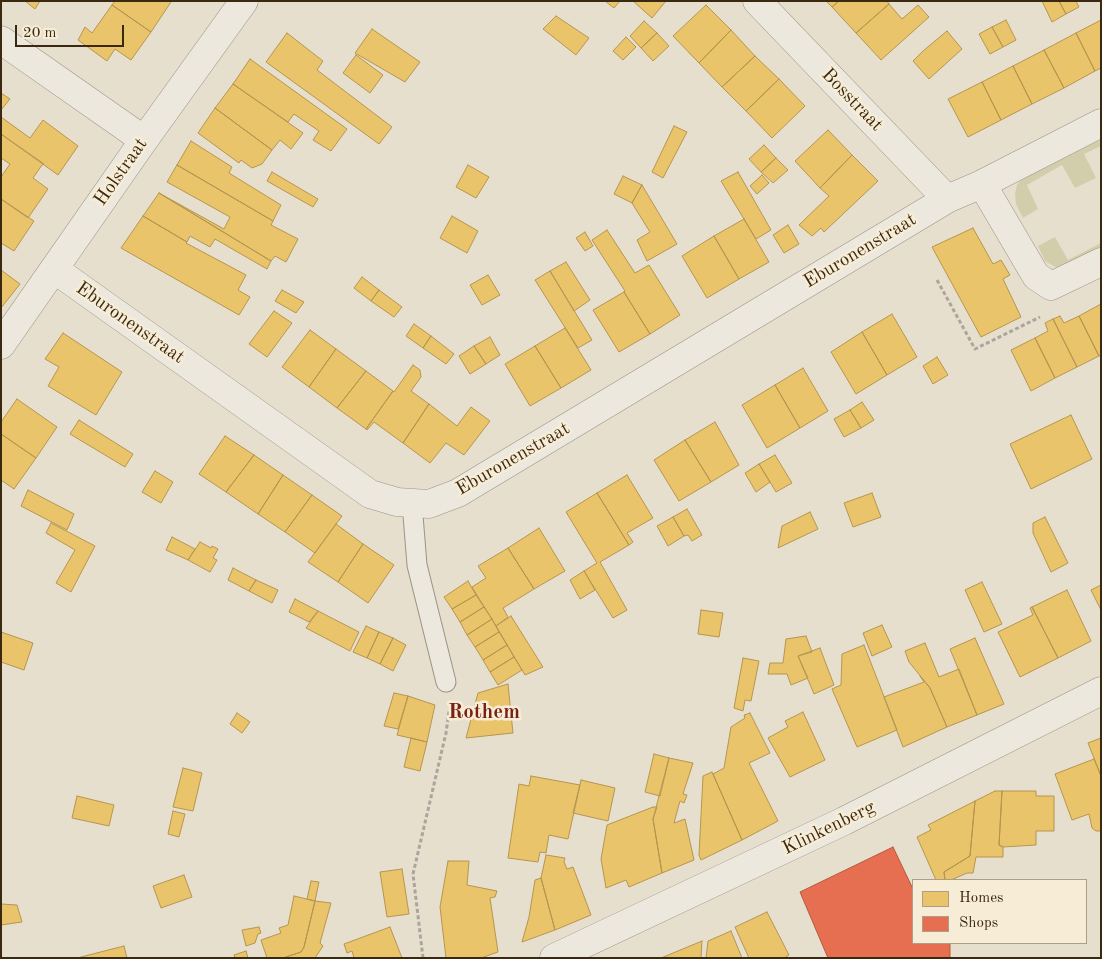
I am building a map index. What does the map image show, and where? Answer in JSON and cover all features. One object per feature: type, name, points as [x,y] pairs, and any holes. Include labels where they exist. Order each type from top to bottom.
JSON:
[{"type":"street","name":"Holstraat","points":[[1,345],[244,1]]},
{"type":"street","name":"Bosstraat","points":[[757,1],[947,199]]},
{"type":"street","points":[[1,40],[144,140]]},
{"type":"street","name":"Eburonenstraat","points":[[54,269],[370,494],[397,502],[429,504],[458,493],[947,199],[982,184],[1101,123]]},
{"type":"street","points":[[982,184],[1036,276],[1051,286],[1101,262]]},
{"type":"street","name":"Klinkenberg","points":[[554,958],[844,821],[1101,690]]},
{"type":"lane","points":[[412,503],[417,565],[446,682]]},
{"type":"path","points":[[937,280],[975,349]]},
{"type":"path","points":[[423,958],[413,874],[446,733],[450,703],[446,682]]},
{"type":"shaded area","points":[[1101,138],[1101,146],[1084,154],[1096,178],[1075,188],[1062,165],[1027,185],[1038,209],[1023,218],[1016,204],[1015,194],[1017,185],[1023,177]]},
{"type":"shaded area","points":[[1055,237],[1068,260],[1101,243],[1101,253],[1059,269],[1045,261],[1038,246]]},
{"type":"building: Homes","points":[[25,1],[40,1],[35,9]]},
{"type":"building: Homes","points":[[115,1],[171,2],[151,32],[112,5]]},
{"type":"building: Homes","points":[[605,1],[620,1],[614,8]]},
{"type":"building: Homes","points":[[633,1],[666,1],[652,18]]},
{"type":"building: Homes","points":[[826,1],[839,1],[832,7]]},
{"type":"building: Homes","points":[[839,1],[887,1],[889,4],[856,33],[832,7]]},
{"type":"building: Homes","points":[[1042,1],[1059,1],[1066,14],[1052,22]]},
{"type":"building: Homes","points":[[1059,1],[1076,1],[1079,7],[1066,14]]},
{"type":"building: Homes","points":[[889,4],[902,19],[918,5],[929,17],[881,60],[856,33]]},
{"type":"building: Homes","points":[[112,5],[151,32],[131,60],[115,49],[107,61],[78,40],[85,27],[92,33]]},
{"type":"building: Homes","points":[[706,5],[731,30],[699,63],[673,36]]},
{"type":"building: Homes","points":[[556,16],[589,38],[576,55],[543,29]]},
{"type":"building: Homes","points":[[1006,20],[1016,40],[1003,47],[992,27]]},
{"type":"building: Homes","points":[[1101,20],[1101,68],[1095,71],[1076,33]]},
{"type":"building: Homes","points":[[644,21],[657,33],[641,48],[630,36]]},
{"type":"building: Homes","points":[[992,27],[1003,47],[990,54],[979,34]]},
{"type":"building: Homes","points":[[372,29],[420,62],[405,82],[355,53]]},
{"type":"building: Homes","points":[[731,30],[755,56],[722,87],[699,63]]},
{"type":"building: Homes","points":[[947,31],[962,49],[929,79],[913,61]]},
{"type":"building: Homes","points":[[287,33],[323,61],[317,70],[392,127],[379,144],[266,62]]},
{"type":"building: Homes","points":[[657,33],[669,46],[653,61],[641,48]]},
{"type":"building: Homes","points":[[1076,33],[1095,71],[1064,88],[1044,50]]},
{"type":"building: Homes","points":[[626,37],[636,47],[623,60],[613,51]]},
{"type":"building: Homes","points":[[1044,50],[1064,88],[1032,104],[1013,66]]},
{"type":"building: Homes","points":[[356,55],[383,75],[370,93],[343,73]]},
{"type":"building: Homes","points":[[755,56],[779,79],[746,111],[722,87]]},
{"type":"building: Homes","points":[[250,59],[347,129],[331,151],[313,140],[319,131],[294,114],[288,122],[233,84]]},
{"type":"building: Homes","points":[[1013,66],[1032,104],[1001,120],[982,82]]},
{"type":"building: Homes","points":[[779,79],[805,106],[772,138],[746,111]]},
{"type":"building: Homes","points":[[982,82],[1001,120],[968,137],[948,99]]},
{"type":"building: Homes","points":[[233,84],[303,133],[291,149],[280,140],[272,150],[215,108]]},
{"type":"building: Homes","points":[[1,93],[10,99],[1,110]]},
{"type":"building: Homes","points":[[215,108],[272,150],[262,164],[252,168],[241,160],[239,163],[198,133]]},
{"type":"building: Homes","points":[[1,117],[30,138],[43,120],[78,146],[58,175],[1,134]]},
{"type":"building: Homes","points":[[674,126],[687,132],[663,178],[652,172]]},
{"type":"building: Homes","points":[[828,130],[852,155],[820,188],[795,161]]},
{"type":"building: Homes","points":[[1,134],[44,164],[33,178],[48,189],[28,218],[1,199],[1,177],[10,164],[1,158]]},
{"type":"building: Homes","points":[[191,141],[232,167],[229,173],[281,205],[273,221],[177,165]]},
{"type":"building: Homes","points":[[764,145],[776,158],[761,172],[749,159]]},
{"type":"building: Homes","points":[[852,155],[878,181],[824,232],[821,228],[812,236],[799,225],[829,196],[820,188]]},
{"type":"building: Homes","points":[[776,158],[788,170],[773,183],[761,172]]},
{"type":"building: Homes","points":[[177,165],[273,221],[271,225],[298,239],[286,262],[275,256],[271,261],[159,193],[224,229],[230,217],[167,182]]},
{"type":"building: Homes","points":[[468,165],[489,177],[476,198],[456,187]]},
{"type":"building: Homes","points":[[272,172],[318,199],[313,207],[267,181]]},
{"type":"building: Homes","points":[[738,172],[771,230],[756,239],[721,181]]},
{"type":"building: Homes","points":[[762,175],[769,183],[757,194],[750,186]]},
{"type":"building: Homes","points":[[623,176],[642,185],[632,203],[614,194]]},
{"type":"building: Homes","points":[[642,185],[677,244],[647,261],[637,240],[650,232],[632,203]]},
{"type":"building: Homes","points":[[159,193],[271,261],[267,269],[215,239],[210,247],[190,236],[187,242],[143,216]]},
{"type":"building: Homes","points":[[1,199],[34,221],[14,251],[1,243]]},
{"type":"building: Homes","points":[[143,216],[186,243],[246,275],[238,290],[250,297],[239,315],[121,248]]},
{"type":"building: Homes","points":[[452,216],[478,231],[467,253],[440,238]]},
{"type":"building: Homes","points":[[744,219],[769,262],[739,279],[714,236]]},
{"type":"building: Homes","points":[[788,225],[799,244],[784,253],[773,235]]},
{"type":"building: Homes","points":[[973,228],[993,264],[1001,260],[1010,275],[1003,279],[1021,317],[981,337],[932,247]]},
{"type":"building: Homes","points":[[607,230],[635,273],[649,265],[680,315],[650,334],[592,240]]},
{"type":"building: Homes","points":[[585,232],[593,246],[585,251],[576,238]]},
{"type":"building: Homes","points":[[714,236],[739,279],[707,298],[682,256]]},
{"type":"building: Homes","points":[[566,262],[590,300],[574,311],[550,271]]},
{"type":"building: Homes","points":[[1,270],[20,284],[1,308]]},
{"type":"building: Homes","points":[[550,271],[592,340],[578,348],[535,280]]},
{"type":"building: Homes","points":[[488,275],[500,295],[482,305],[470,285]]},
{"type":"building: Homes","points":[[362,277],[379,290],[371,301],[354,288]]},
{"type":"building: Homes","points":[[282,290],[304,302],[296,313],[275,301]]},
{"type":"building: Homes","points":[[379,290],[402,307],[394,317],[371,301]]},
{"type":"building: Homes","points":[[624,292],[650,334],[619,352],[593,310]]},
{"type":"building: Homes","points":[[1101,304],[1101,355],[1099,356],[1079,316]]},
{"type":"building: Homes","points":[[274,311],[292,323],[267,357],[249,344]]},
{"type":"building: Homes","points":[[892,314],[917,357],[887,375],[862,332]]},
{"type":"building: Homes","points":[[1060,316],[1064,323],[1079,316],[1099,356],[1077,367],[1053,319]]},
{"type":"building: Homes","points":[[1053,319],[1077,367],[1055,378],[1035,338],[1048,331],[1045,323]]},
{"type":"building: Homes","points":[[414,324],[431,336],[423,348],[406,336]]},
{"type":"building: Homes","points":[[565,328],[591,370],[561,388],[535,346]]},
{"type":"building: Homes","points":[[310,330],[336,349],[309,387],[282,367]]},
{"type":"building: Homes","points":[[862,332],[887,375],[856,394],[831,352]]},
{"type":"building: Homes","points":[[63,333],[122,372],[96,415],[48,386],[59,367],[45,359]]},
{"type":"building: Homes","points":[[431,336],[454,354],[446,364],[423,348]]},
{"type":"building: Homes","points":[[490,337],[500,355],[486,364],[474,346]]},
{"type":"building: Homes","points":[[1035,338],[1055,378],[1031,391],[1011,350]]},
{"type":"building: Homes","points":[[474,346],[486,364],[470,374],[459,356]]},
{"type":"building: Homes","points":[[535,346],[561,388],[530,406],[505,364]]},
{"type":"building: Homes","points":[[336,349],[366,371],[337,408],[309,387]]},
{"type":"building: Homes","points":[[937,357],[948,375],[933,384],[923,366]]},
{"type":"building: Homes","points":[[413,365],[420,370],[421,377],[411,391],[429,404],[403,443],[374,422],[367,430],[366,429]]},
{"type":"building: Homes","points":[[803,368],[828,411],[800,428],[775,385]]},
{"type":"building: Homes","points":[[366,371],[393,391],[366,429],[337,408]]},
{"type":"building: Homes","points":[[775,385],[800,428],[767,448],[742,405]]},
{"type":"building: Homes","points":[[17,399],[57,427],[36,458],[1,434],[1,422]]},
{"type":"building: Homes","points":[[862,402],[874,420],[861,428],[850,410]]},
{"type":"building: Homes","points":[[429,404],[457,426],[471,407],[490,421],[464,455],[446,443],[430,463],[403,443]]},
{"type":"building: Homes","points":[[850,410],[861,428],[844,437],[834,419]]},
{"type":"building: Homes","points":[[1071,415],[1092,459],[1031,489],[1010,444]]},
{"type":"building: Homes","points":[[79,420],[133,454],[125,467],[70,434]]},
{"type":"building: Homes","points":[[715,422],[739,465],[711,482],[685,440]]},
{"type":"building: Homes","points":[[1,434],[36,458],[14,489],[1,480]]},
{"type":"building: Homes","points":[[225,436],[254,455],[226,492],[199,474]]},
{"type":"building: Homes","points":[[685,440],[711,482],[679,501],[654,460]]},
{"type":"building: Homes","points":[[254,455],[283,475],[258,514],[226,492]]},
{"type":"building: Homes","points":[[775,455],[792,483],[776,492],[759,464]]},
{"type":"building: Homes","points":[[759,464],[770,482],[756,492],[745,473]]},
{"type":"building: Homes","points":[[155,471],[173,482],[161,503],[142,492]]},
{"type":"building: Homes","points":[[283,475],[312,495],[285,532],[258,514]]},
{"type":"building: Homes","points":[[627,475],[653,518],[627,533],[633,542],[629,545],[597,493]]},
{"type":"building: Homes","points":[[28,490],[74,514],[67,530],[21,506]]},
{"type":"building: Homes","points":[[597,493],[629,545],[600,562],[627,610],[613,618],[584,571],[597,563],[566,512]]},
{"type":"building: Homes","points":[[872,493],[881,517],[853,527],[844,503]]},
{"type":"building: Homes","points":[[312,495],[342,516],[315,553],[285,532]]},
{"type":"building: Homes","points":[[687,509],[702,535],[692,541],[688,535],[684,536],[673,517]]},
{"type":"building: Homes","points":[[810,512],[818,529],[778,548],[782,526]]},
{"type":"building: Homes","points":[[673,517],[684,536],[668,546],[657,526]]},
{"type":"building: Homes","points":[[1045,517],[1068,563],[1051,572],[1033,533],[1033,523]]},
{"type":"building: Homes","points":[[51,523],[95,546],[71,592],[56,583],[75,550],[46,533]]},
{"type":"building: Homes","points":[[336,524],[363,544],[338,582],[308,562]]},
{"type":"building: Homes","points":[[539,528],[565,571],[534,589],[508,548]]},
{"type":"building: Homes","points":[[172,537],[195,549],[188,560],[166,550]]},
{"type":"building: Homes","points":[[200,542],[211,548],[212,546],[218,549],[213,558],[217,560],[210,572],[188,560]]},
{"type":"building: Homes","points":[[363,544],[394,565],[368,603],[338,582]]},
{"type":"building: Homes","points":[[508,548],[534,589],[503,608],[508,617],[496,626],[472,587],[486,578],[478,566]]},
{"type":"building: Homes","points":[[233,568],[256,580],[249,591],[228,580]]},
{"type":"building: Homes","points":[[584,571],[595,590],[580,599],[570,580]]},
{"type":"building: Homes","points":[[256,580],[278,590],[272,603],[249,591]]},
{"type":"building: Homes","points":[[468,581],[476,595],[452,609],[444,597]]},
{"type":"building: Homes","points":[[982,582],[1002,624],[984,632],[965,590]]},
{"type":"building: Homes","points":[[1101,585],[1101,610],[1091,590]]},
{"type":"building: Homes","points":[[1067,590],[1091,641],[1058,658],[1032,607]]},
{"type":"building: Homes","points":[[476,595],[484,607],[460,622],[452,609]]},
{"type":"building: Homes","points":[[295,599],[318,611],[309,622],[289,612]]},
{"type":"building: Homes","points":[[484,607],[492,619],[467,635],[460,622]]},
{"type":"building: Homes","points":[[1032,607],[1058,658],[1020,677],[998,632],[1033,615],[1030,608]]},
{"type":"building: Homes","points":[[701,610],[723,613],[719,637],[698,634]]},
{"type":"building: Homes","points":[[318,611],[359,632],[350,651],[306,628]]},
{"type":"building: Homes","points":[[511,616],[543,667],[525,675],[496,626]]},
{"type":"building: Homes","points":[[492,619],[499,632],[475,647],[467,635]]},
{"type":"building: Homes","points":[[882,625],[892,647],[872,656],[863,633]]},
{"type":"building: Homes","points":[[366,626],[379,632],[367,658],[353,652]]},
{"type":"building: Homes","points":[[1,632],[33,643],[24,670],[1,662]]},
{"type":"building: Homes","points":[[379,632],[393,638],[380,664],[367,658]]},
{"type":"building: Homes","points":[[499,632],[507,645],[483,660],[475,647]]},
{"type":"building: Homes","points":[[806,636],[812,652],[798,656],[808,678],[791,685],[787,674],[768,674],[770,663],[783,663],[786,639]]},
{"type":"building: Homes","points":[[393,638],[406,645],[393,671],[380,664]]},
{"type":"building: Homes","points":[[975,638],[1004,704],[977,715],[950,649]]},
{"type":"building: Homes","points":[[925,643],[939,677],[959,669],[977,715],[947,727],[930,688],[909,662],[905,651]]},
{"type":"building: Homes","points":[[507,645],[514,657],[490,672],[483,660]]},
{"type":"building: Homes","points":[[864,645],[897,730],[857,747],[832,689],[841,685],[842,654]]},
{"type":"building: Homes","points":[[820,648],[834,685],[814,694],[798,656]]},
{"type":"building: Homes","points":[[514,657],[522,670],[498,685],[490,672]]},
{"type":"building: Homes","points":[[743,658],[759,661],[751,701],[745,700],[743,711],[734,708]]},
{"type":"building: Homes","points":[[920,676],[930,688],[947,727],[903,747],[884,697],[924,682]]},
{"type":"building: Homes","points":[[508,684],[513,733],[466,738],[478,693]]},
{"type":"building: Homes","points":[[394,693],[408,696],[398,729],[384,726]]},
{"type":"building: Homes","points":[[408,696],[435,705],[427,742],[397,735]]},
{"type":"building: Homes","points":[[803,712],[825,760],[790,777],[768,738],[788,727],[785,721]]},
{"type":"building: Homes","points":[[237,713],[250,722],[242,733],[230,724]]},
{"type":"building: Homes","points":[[750,713],[770,753],[749,763],[778,821],[742,840],[713,774],[724,768],[731,727],[745,718],[744,715]]},
{"type":"building: Homes","points":[[411,738],[427,742],[420,771],[404,767]]},
{"type":"building: Homes","points":[[1101,738],[1101,776],[1088,743]]},
{"type":"building: Homes","points":[[654,754],[669,758],[660,796],[645,792]]},
{"type":"building: Homes","points":[[669,758],[693,763],[683,794],[687,795],[684,803],[680,801],[674,823],[685,819],[694,860],[662,873],[653,819]]},
{"type":"building: Homes","points":[[1094,759],[1101,776],[1101,831],[1096,831],[1092,828],[1089,814],[1072,820],[1055,774]]},
{"type":"building: Homes","points":[[183,768],[202,773],[193,811],[173,807]]},
{"type":"building: Homes","points":[[712,772],[742,840],[701,860],[699,855],[703,776]]},
{"type":"building: Homes","points":[[531,776],[580,785],[568,839],[549,835],[546,853],[540,852],[538,862],[508,858],[519,784],[529,786]]},
{"type":"building: Homes","points":[[581,780],[615,788],[608,821],[573,813]]},
{"type":"building: Homes","points":[[995,791],[1002,791],[999,845],[1003,847],[1003,857],[976,857],[973,873],[967,873],[953,879],[945,879],[944,872],[970,856],[975,801]]},
{"type":"building: Homes","points":[[1002,791],[1036,791],[1036,796],[1054,796],[1054,831],[1036,831],[1036,845],[1003,847],[999,845]]},
{"type":"building: Homes","points":[[77,796],[114,805],[109,826],[72,818]]},
{"type":"building: Homes","points":[[975,801],[970,856],[944,872],[945,879],[936,879],[917,837],[931,830],[928,825]]},
{"type":"building: Homes","points":[[657,807],[653,819],[662,873],[629,887],[626,880],[606,888],[601,859],[607,825]]},
{"type":"building: Homes","points":[[173,811],[185,814],[179,837],[168,834]]},
{"type":"building: Homes","points":[[546,855],[565,858],[564,862],[567,869],[573,867],[591,915],[555,930],[541,878]]},
{"type":"building: Homes","points":[[448,861],[469,861],[467,885],[497,891],[495,897],[490,898],[498,952],[481,958],[446,958],[440,907]]},
{"type":"building: Homes","points":[[402,869],[409,914],[387,917],[380,872]]},
{"type":"building: Homes","points":[[184,875],[192,897],[161,908],[153,886]]},
{"type":"building: Homes","points":[[541,878],[555,930],[522,942],[529,917],[535,880]]},
{"type":"building: Homes","points":[[311,881],[319,882],[315,901],[307,899]]},
{"type":"building: Homes","points":[[294,896],[315,901],[304,947],[301,952],[283,958],[267,958],[261,940],[281,933],[279,928],[288,925]]},
{"type":"building: Homes","points":[[315,901],[331,903],[320,943],[323,946],[315,958],[283,958],[301,952],[304,947]]},
{"type":"building: Homes","points":[[1,904],[17,905],[22,922],[1,925]]},
{"type":"building: Homes","points":[[767,912],[789,955],[784,958],[749,958],[735,927]]},
{"type":"building: Homes","points":[[259,927],[261,933],[258,934],[255,943],[246,946],[242,930]]},
{"type":"building: Homes","points":[[390,927],[402,958],[354,958],[352,951],[347,953],[344,944]]},
{"type":"building: Homes","points":[[731,931],[742,958],[706,958],[708,941]]},
{"type":"building: Homes","points":[[702,941],[701,958],[661,958]]},
{"type":"building: Homes","points":[[124,946],[127,958],[77,958]]},
{"type":"building: Homes","points":[[246,951],[248,958],[235,958],[234,955]]},
{"type":"building: Shops","points":[[893,847],[912,887],[912,944],[950,944],[950,958],[828,958],[800,892]]},
{"type":"district","name":"Rothem","points":[[484,712]]}]
